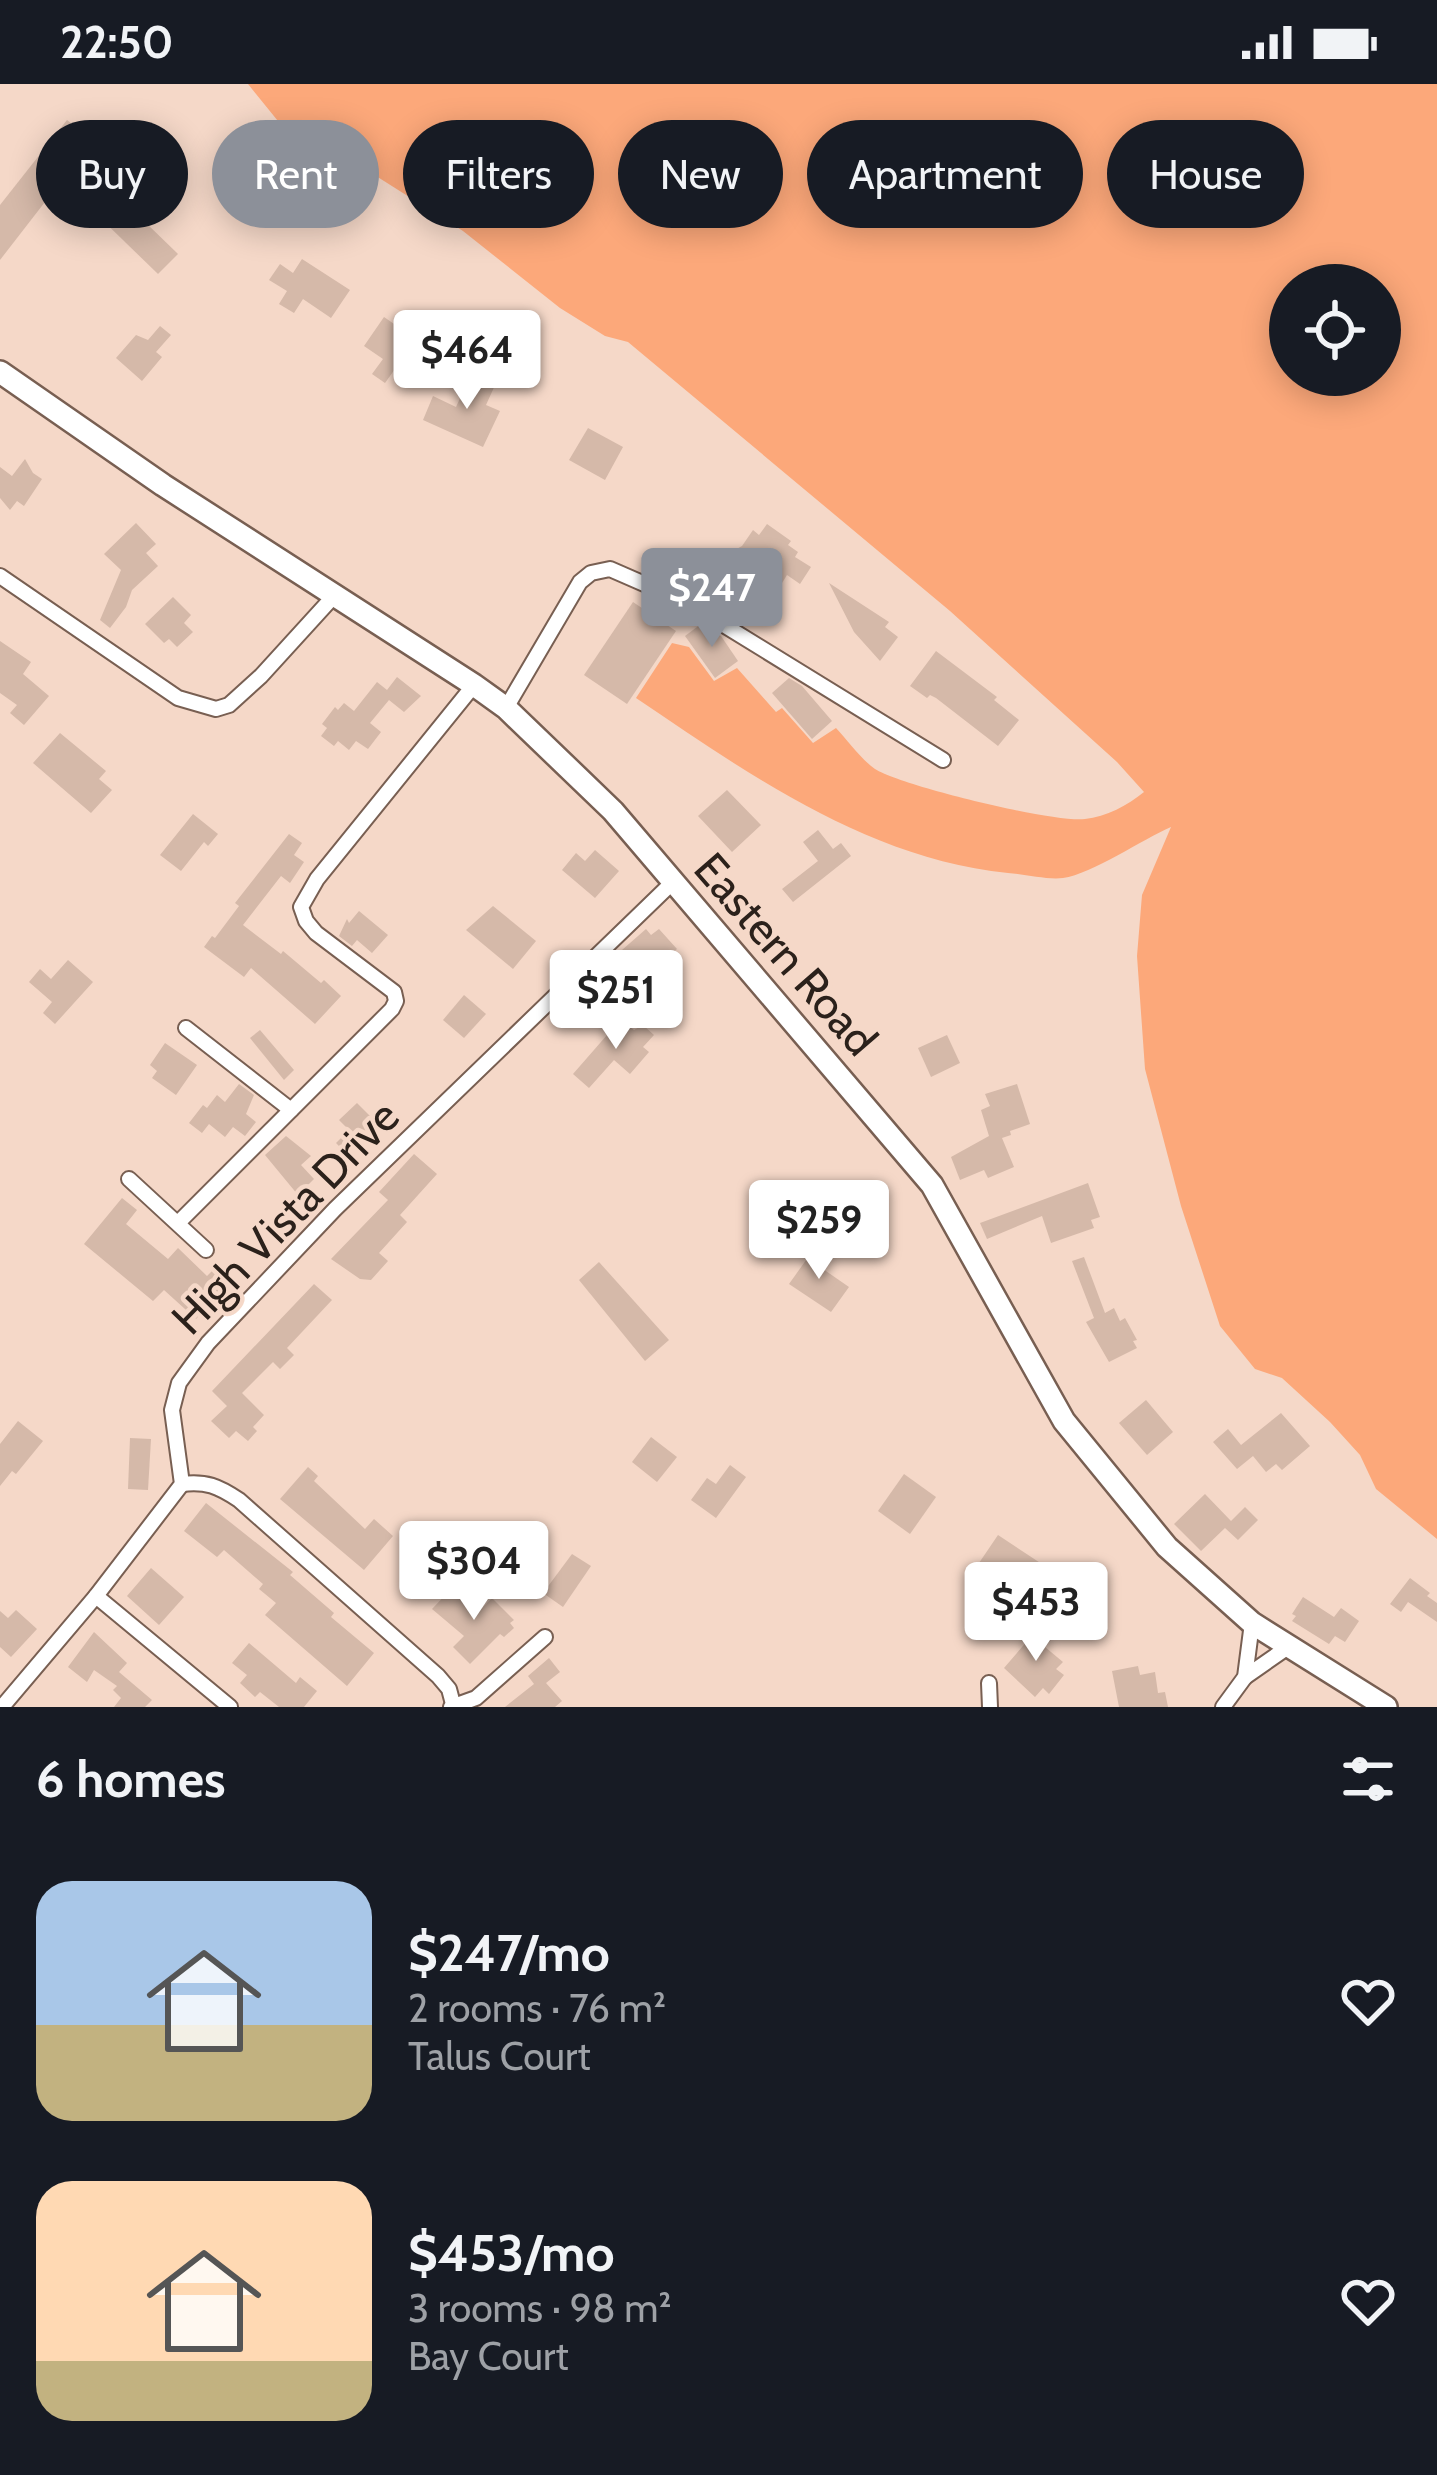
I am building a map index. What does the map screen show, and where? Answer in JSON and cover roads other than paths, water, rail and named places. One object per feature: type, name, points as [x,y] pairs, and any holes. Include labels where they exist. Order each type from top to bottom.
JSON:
[{"type":"highway","name":"Eastern Road","points":[[0,372],[333,597],[506,707],[613,811],[932,1185],[1064,1421],[1167,1547],[1252,1623],[1386,1707]]},
{"type":"street","points":[[506,707],[580,582],[591,573],[610,569],[729,626],[943,760]]},
{"type":"street","points":[[0,576],[178,698],[216,709],[229,705],[261,676],[333,597]]},
{"type":"street","points":[[179,1222],[392,1010],[394,992],[306,921],[301,907],[308,891],[474,685]]},
{"type":"street","name":"High Vista Drive","points":[[182,1484],[172,1410],[179,1383],[208,1343],[335,1209],[673,882]]},
{"type":"street","points":[[186,1028],[291,1110]]},
{"type":"street","points":[[129,1179],[206,1250]]},
{"type":"street","points":[[2,1707],[182,1484],[218,1485],[238,1500],[438,1676],[452,1706],[476,1698],[545,1637]]},
{"type":"street","points":[[96,1596],[230,1707]]},
{"type":"street","points":[[1245,1677],[1252,1623]]},
{"type":"street","points":[[1223,1707],[1245,1677],[1288,1648]]},
{"type":"street","points":[[989,1683],[990,1707]]}]
